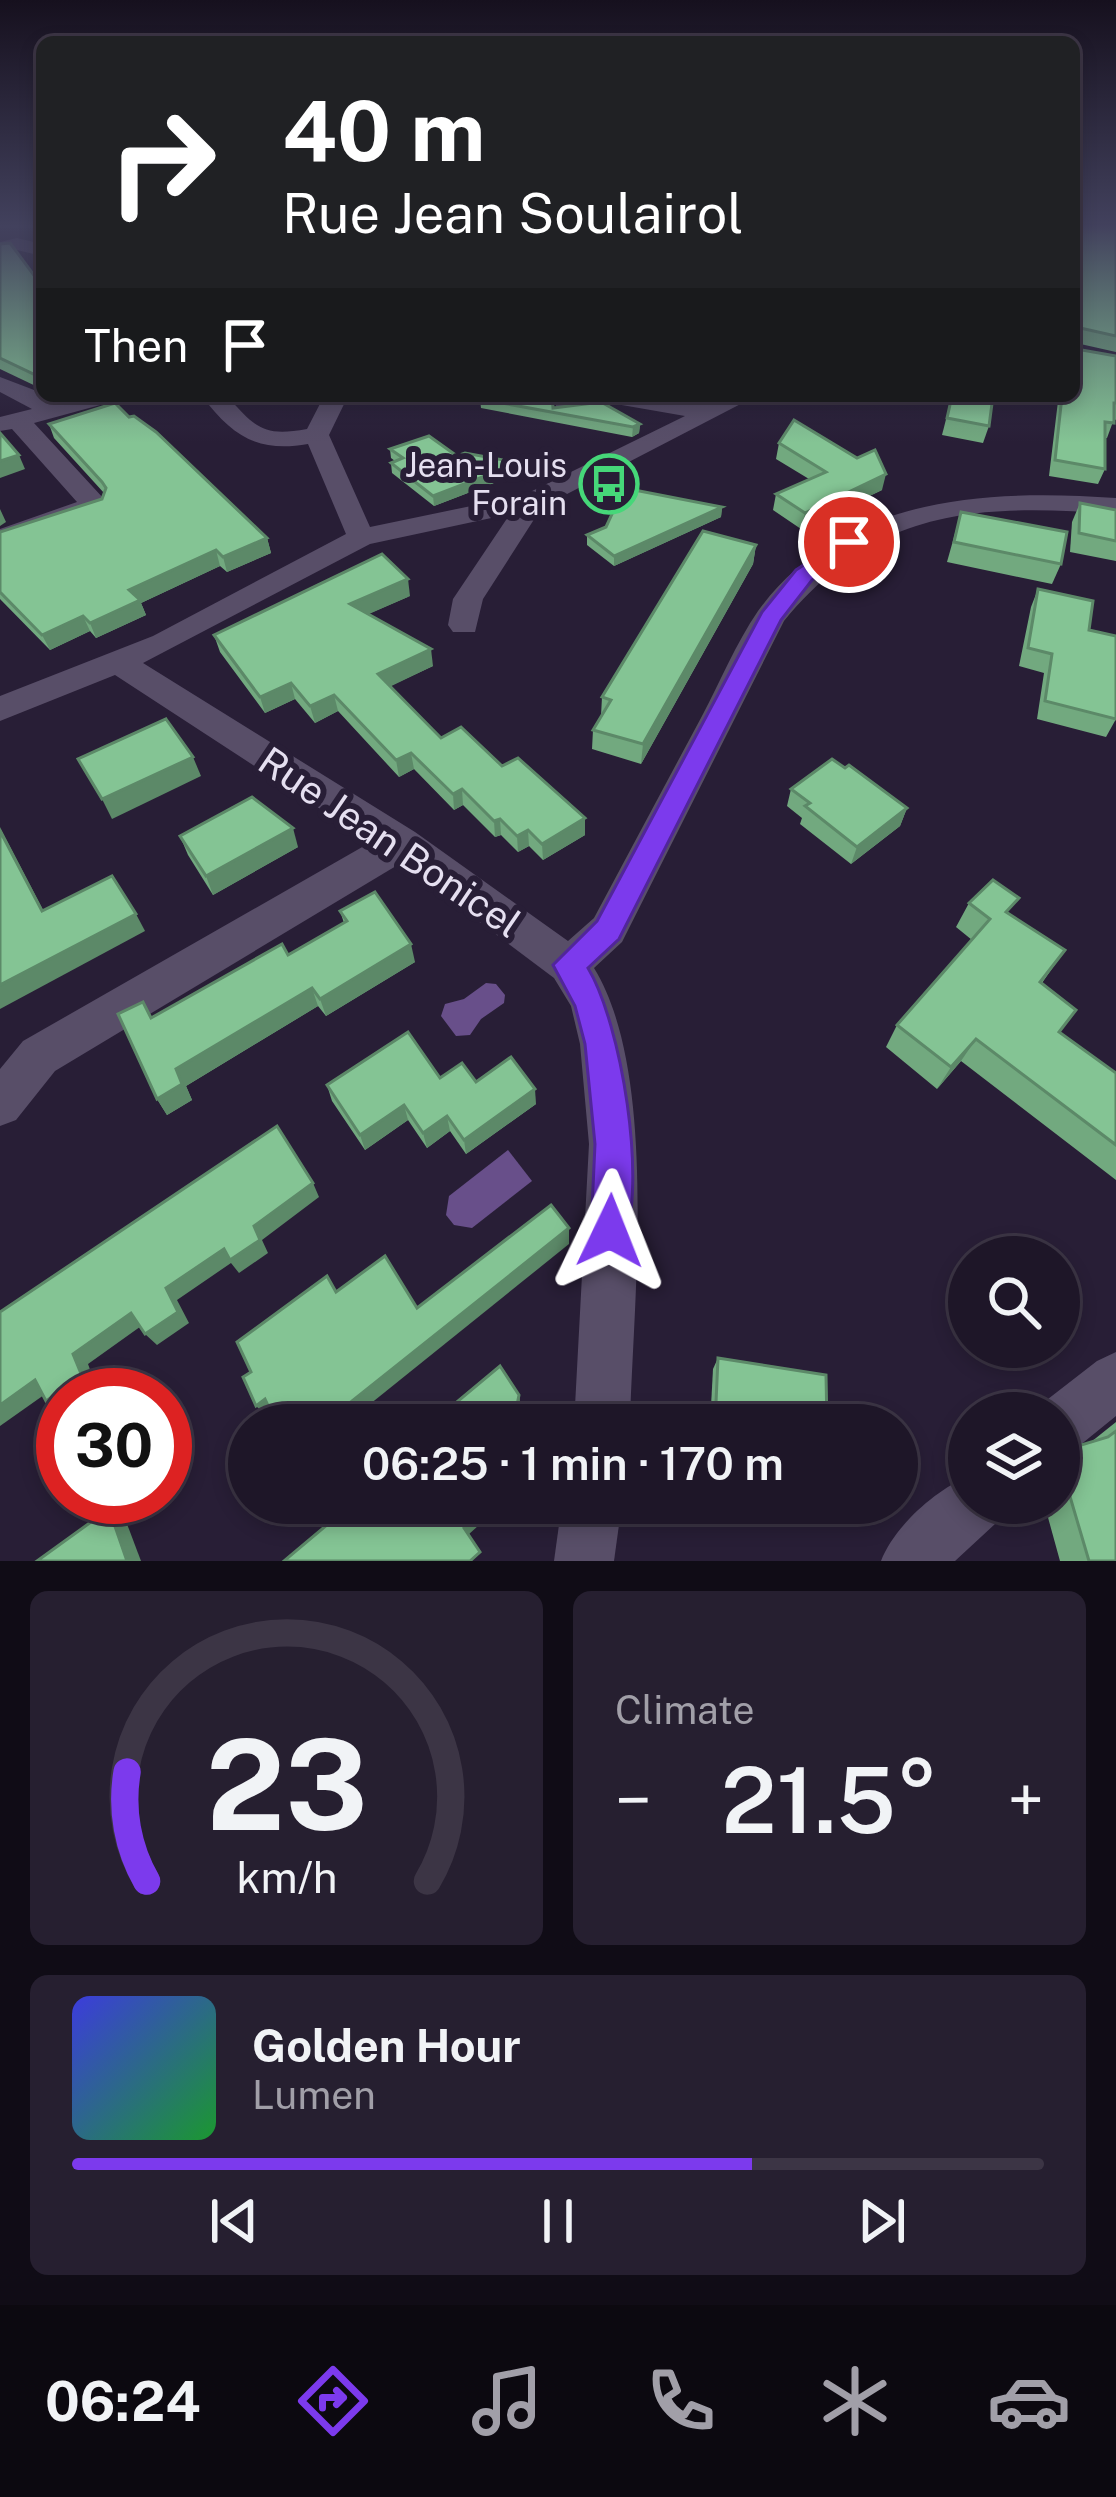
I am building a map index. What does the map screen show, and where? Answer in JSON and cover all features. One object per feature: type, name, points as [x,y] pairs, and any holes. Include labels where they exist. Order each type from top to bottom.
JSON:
[{"type":"street","points":[[0,384],[36,399]]},
{"type":"street","points":[[39,402],[46,412]]},
{"type":"street","points":[[9,422],[84,402]]},
{"type":"street","points":[[220,402],[254,439],[274,443],[316,435]]},
{"type":"street","points":[[316,435],[333,402]]},
{"type":"street","points":[[565,410],[578,402]]},
{"type":"street","points":[[648,402],[707,413]]},
{"type":"street","points":[[0,709],[119,663],[362,537],[532,501],[731,402]]},
{"type":"street","points":[[0,539],[94,505],[9,422]]},
{"type":"street","points":[[316,435],[362,537]]},
{"type":"street","points":[[569,965],[608,930],[770,617],[804,575],[849,542],[931,509],[1029,500],[1116,506]]},
{"type":"street","points":[[464,625],[468,599],[532,501]]},
{"type":"street","name":"Rue Jean Bonicel","points":[[119,663],[402,843],[569,965],[591,1002],[602,1044],[613,1144],[603,1404]]},
{"type":"street","points":[[0,1103],[39,1056],[402,843]]},
{"type":"street","points":[[1080,1409],[1116,1380]]},
{"type":"street","points":[[584,1561],[589,1524]]},
{"type":"street","points":[[911,1561],[951,1524]]},
{"type":"shaded area","points":[[486,983],[496,984],[505,995],[504,1003],[481,1019],[470,1035],[456,1036],[441,1016],[445,1004],[464,999]]},
{"type":"shaded area","points":[[508,1150],[532,1181],[472,1228],[454,1225],[446,1215],[449,1196]]},
{"type":"building","points":[[0,298],[36,298],[36,375],[0,358]]},
{"type":"building","points":[[1080,298],[1116,298],[1116,336],[1080,328]]},
{"type":"building","points":[[1080,350],[1116,356],[1114,423],[1105,422],[1105,469],[1055,460],[1061,402],[1080,402]]},
{"type":"building","points":[[496,402],[552,402],[553,408],[601,402],[640,424],[633,427]]},
{"type":"building","points":[[951,402],[992,402],[989,426],[947,418]]},
{"type":"building","points":[[115,403],[156,432],[267,538],[223,557],[216,550],[129,590],[140,600],[90,623],[83,616],[42,635],[0,592],[0,532],[102,499],[106,488],[102,482],[49,424]]},
{"type":"building","points":[[794,420],[857,458],[875,450],[886,474],[805,513],[776,494],[826,472],[779,443]]},
{"type":"building","points":[[0,433],[19,455],[0,461]]},
{"type":"building","points":[[429,436],[457,456],[465,453],[519,463],[433,496],[391,463],[403,458],[390,449]]},
{"type":"building","points":[[624,488],[722,507],[614,556],[587,535],[606,527]]},
{"type":"building","points":[[1080,503],[1116,510],[1116,541],[1079,533]]},
{"type":"building","points":[[961,512],[1067,532],[1061,564],[954,542]]},
{"type":"building","points":[[703,531],[756,545],[643,744],[593,730],[611,700],[602,697]]},
{"type":"building","points":[[382,554],[408,579],[350,604],[431,649],[378,674],[441,738],[461,727],[502,766],[518,758],[585,818],[542,844],[528,830],[517,836],[462,789],[453,794],[411,753],[396,760],[334,695],[310,706],[291,683],[260,697],[214,635]]},
{"type":"building","points":[[1038,589],[1093,601],[1089,630],[1116,636],[1116,719],[1045,701],[1052,654],[1028,648]]},
{"type":"building","points":[[166,719],[193,757],[102,799],[78,759]]},
{"type":"building","points":[[832,759],[845,768],[849,765],[907,808],[857,847],[791,789]]},
{"type":"building","points":[[252,797],[293,828],[206,876],[180,836]]},
{"type":"building","points":[[0,831],[42,911],[112,876],[136,914],[0,985]]},
{"type":"building","points":[[993,880],[1019,898],[1006,912],[1065,950],[1040,982],[1076,1010],[1059,1032],[1116,1073],[1116,1145],[976,1039],[951,1067],[897,1025],[990,919],[969,903]]},
{"type":"building","points":[[375,892],[411,944],[320,999],[312,988],[176,1069],[182,1084],[157,1099],[118,1014],[143,1002],[151,1018],[282,944],[288,955],[347,921],[340,911]]},
{"type":"building","points":[[408,1032],[440,1078],[462,1063],[476,1082],[511,1057],[535,1089],[464,1140],[447,1116],[423,1133],[404,1105],[360,1135],[327,1085]]},
{"type":"building","points":[[277,1126],[313,1183],[254,1226],[260,1240],[230,1260],[224,1249],[166,1288],[178,1312],[145,1334],[131,1313],[73,1354],[79,1368],[36,1368],[36,1382],[0,1405],[0,1312]]},
{"type":"building","points":[[551,1205],[569,1228],[348,1404],[267,1404],[265,1399],[255,1404],[243,1377],[251,1372],[237,1342],[327,1276],[336,1292],[385,1256],[417,1308]]},
{"type":"building","points":[[718,1358],[826,1375],[827,1404],[716,1404]]},
{"type":"building","points":[[500,1366],[519,1395],[517,1404],[454,1404]]},
{"type":"building","points":[[1116,1431],[1116,1561],[1089,1561],[1078,1524],[1080,1446]]},
{"type":"building","points":[[88,1524],[114,1524],[127,1561],[37,1561]]},
{"type":"building","points":[[328,1524],[468,1524],[464,1528],[480,1552],[470,1561],[284,1561]]},
{"type":"place","name":"Jean-Louis Forain","points":[[609,484]]},
{"type":"route","points":[[610,1231],[613,1144],[602,1044],[591,1002],[569,965],[608,930],[770,617],[804,575],[849,542]]}]
